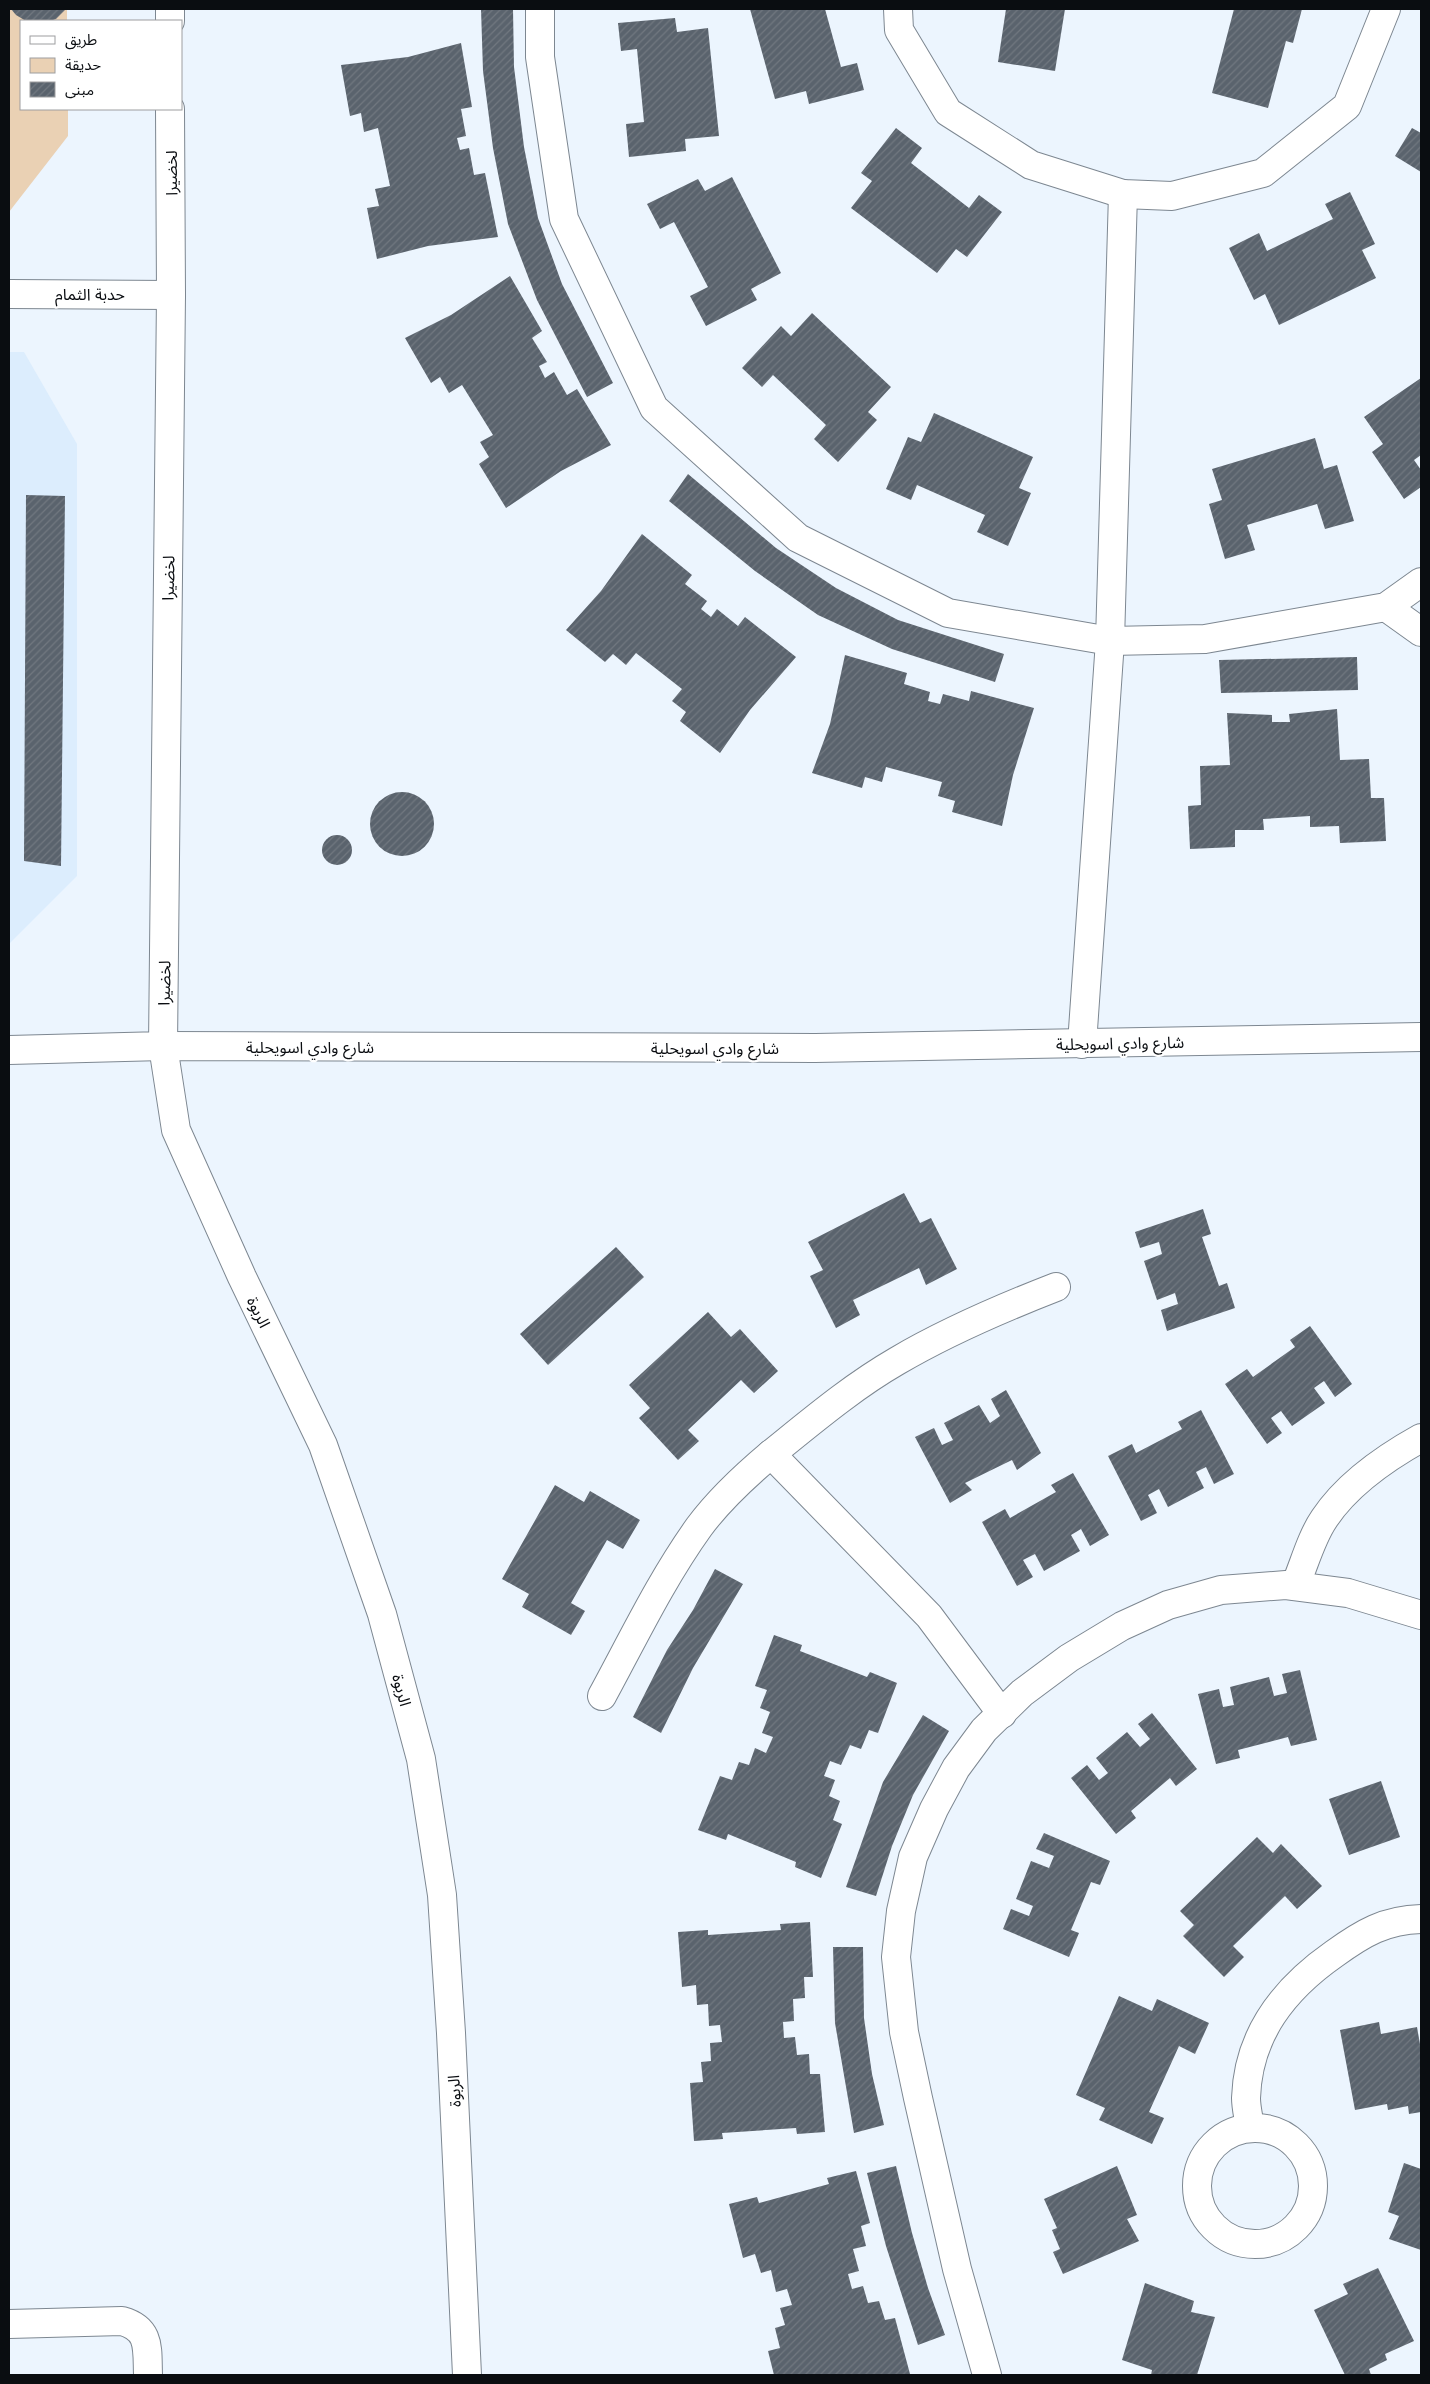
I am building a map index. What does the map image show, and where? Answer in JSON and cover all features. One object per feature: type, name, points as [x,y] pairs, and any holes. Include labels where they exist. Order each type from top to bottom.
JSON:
[{"type":"street","points":[[540,9],[540,57],[564,219],[654,408],[798,538],[948,613],[1110,641],[1204,639],[1386,607],[1421,582]]},
{"type":"street","points":[[898,9],[899,30],[948,112],[1031,165],[1123,194],[1172,196],[1263,174],[1347,106],[1386,9]]},
{"type":"street","name":"لخضيرا","points":[[163,1046],[172,294],[170,110]]},
{"type":"street","points":[[1082,1044],[1110,641],[1123,194]]},
{"type":"street","name":"حدبة الثمام","points":[[9,294],[172,294]]},
{"type":"street","points":[[1386,607],[1421,632]]},
{"type":"street","name":"شارع وادي اسويحلية","points":[[9,1050],[163,1046],[815,1048],[1421,1037]]},
{"type":"street","name":"الربوة","points":[[163,1046],[176,1130],[242,1277],[323,1445],[382,1614],[421,1759],[442,1895],[451,2033],[467,2375]]},
{"type":"street","points":[[602,1696],[666,1576],[700,1525],[746,1476],[827,1409],[895,1362],[942,1336],[1056,1286]]},
{"type":"street","points":[[1295,1586],[1323,1520],[1342,1495],[1395,1453],[1421,1438]]},
{"type":"street","points":[[771,1454],[929,1616],[1002,1714]]},
{"type":"street","points":[[987,2375],[957,2269],[918,2098],[904,2032],[896,1957],[901,1911],[916,1849],[934,1809],[956,1768],[984,1730],[1022,1693],[1069,1658],[1122,1626],[1168,1605],[1221,1590],[1286,1585],[1348,1593],[1421,1615]]},
{"type":"street","points":[[1250,2128],[1246,2099],[1250,2065],[1265,2024],[1288,1992],[1313,1969],[1378,1925],[1421,1919]]},
{"type":"street","points":[[1250,2128],[1271,2130],[1290,2141],[1304,2156],[1312,2176],[1312,2198],[1303,2218],[1289,2233],[1270,2242],[1259,2244],[1237,2241],[1218,2230],[1204,2212],[1198,2190],[1200,2168],[1211,2149],[1229,2134],[1250,2128]]},
{"type":"street","points":[[9,2324],[122,2321],[134,2324],[143,2333],[147,2345],[148,2375]]},
{"type":"shaded area","points":[[9,352],[24,352],[77,444],[77,876],[9,944]]},
{"type":"green space","points":[[9,9],[67,9],[67,20],[20,20],[20,110],[68,110],[68,136],[9,212]]},
{"type":"building","points":[[11,9],[66,9],[53,20],[24,20]]},
{"type":"building","points":[[481,9],[513,9],[514,67],[524,147],[538,218],[562,284],[613,383],[587,397],[537,300],[508,224],[493,148],[483,71]]},
{"type":"building","points":[[750,9],[825,9],[841,67],[857,63],[864,90],[809,104],[806,91],[775,99]]},
{"type":"building","points":[[1006,9],[1065,9],[1055,71],[998,62]]},
{"type":"building","points":[[1234,9],[1302,9],[1293,43],[1286,41],[1268,108],[1212,93]]},
{"type":"building","points":[[675,18],[677,32],[708,28],[719,136],[685,139],[686,151],[629,157],[626,124],[644,122],[637,49],[621,51],[618,23]]},
{"type":"building","points":[[461,43],[472,107],[461,109],[466,136],[457,138],[460,150],[469,148],[474,175],[485,173],[498,237],[428,246],[377,259],[367,208],[379,206],[375,189],[390,186],[378,128],[364,132],[361,113],[350,116],[341,65],[408,57]]},
{"type":"building","points":[[896,128],[922,148],[911,163],[969,208],[979,195],[1002,212],[967,257],[956,249],[937,273],[851,208],[872,181],[861,173]]},
{"type":"building","points":[[1412,128],[1421,133],[1421,172],[1395,156]]},
{"type":"building","points":[[732,177],[781,273],[751,289],[757,300],[706,326],[690,296],[708,287],[674,222],[660,229],[647,204],[698,179],[705,191]]},
{"type":"building","points":[[1350,192],[1375,244],[1362,250],[1376,278],[1279,325],[1265,294],[1254,300],[1229,248],[1259,233],[1267,251],[1333,219],[1325,204]]},
{"type":"building","points":[[510,276],[542,331],[532,338],[547,362],[539,366],[545,378],[554,372],[567,395],[577,389],[611,445],[561,471],[506,508],[479,464],[489,457],[480,442],[493,435],[462,385],[449,393],[440,377],[431,383],[405,338],[451,315]]},
{"type":"building","points":[[812,313],[891,387],[868,412],[877,420],[838,462],[814,439],[826,425],[773,375],[762,387],[742,368],[781,326],[791,336]]},
{"type":"building","points":[[1421,378],[1421,455],[1414,460],[1421,470],[1421,487],[1404,499],[1372,452],[1383,444],[1364,417]]},
{"type":"building","points":[[934,413],[1033,457],[1019,488],[1031,493],[1008,546],[977,532],[985,515],[917,485],[911,500],[886,489],[908,437],[921,442]]},
{"type":"building","points":[[1315,438],[1324,469],[1337,465],[1354,521],[1325,529],[1317,504],[1247,525],[1255,550],[1225,559],[1209,504],[1222,500],[1212,469]]},
{"type":"building","points":[[688,474],[776,548],[836,588],[898,620],[1004,654],[995,682],[892,649],[818,615],[755,571],[669,501]]},
{"type":"building","points":[[26,495],[65,496],[61,866],[24,861]]},
{"type":"building","points":[[642,534],[692,575],[685,584],[707,601],[701,609],[711,617],[717,609],[738,626],[745,617],[796,657],[750,710],[720,753],[680,721],[686,712],[672,701],[682,689],[636,653],[626,665],[613,654],[605,662],[566,630],[601,591]]},
{"type":"building","points":[[845,655],[907,673],[904,684],[930,692],[928,701],[940,704],[943,694],[969,701],[971,691],[1034,708],[1013,775],[1002,826],[952,812],[955,801],[938,796],[942,782],[886,767],[882,782],[865,777],[862,788],[812,773],[830,724]]},
{"type":"building","points":[[1357,657],[1358,690],[1221,693],[1219,660]]},
{"type":"building","points":[[1337,709],[1340,760],[1369,759],[1371,798],[1384,798],[1386,841],[1340,843],[1339,826],[1310,827],[1310,816],[1263,819],[1264,830],[1235,830],[1235,847],[1190,849],[1188,806],[1201,805],[1200,766],[1230,765],[1227,713],[1272,715],[1272,722],[1290,722],[1289,714]]},
{"type":"building","points":[[402,792],[420,798],[428,806],[434,824],[428,842],[420,850],[402,856],[384,850],[376,842],[370,824],[376,806],[384,798]]},
{"type":"building","points":[[337,835],[348,839],[352,850],[348,861],[337,865],[326,861],[322,850],[326,839]]},
{"type":"building","points":[[904,1193],[920,1223],[931,1218],[957,1269],[926,1285],[919,1268],[853,1300],[860,1315],[836,1328],[810,1276],[823,1270],[808,1242]]},
{"type":"building","points":[[1203,1209],[1211,1234],[1202,1237],[1219,1286],[1227,1283],[1235,1308],[1167,1331],[1161,1310],[1178,1304],[1175,1293],[1157,1300],[1144,1261],[1162,1254],[1159,1242],[1140,1248],[1135,1232]]},
{"type":"building","points":[[616,1247],[644,1277],[548,1365],[520,1334]]},
{"type":"building","points":[[708,1312],[731,1337],[740,1329],[778,1371],[754,1393],[741,1380],[688,1430],[699,1441],[678,1460],[639,1418],[650,1408],[629,1385]]},
{"type":"building","points":[[1310,1326],[1352,1384],[1335,1397],[1324,1381],[1314,1388],[1325,1403],[1292,1426],[1281,1411],[1271,1418],[1282,1433],[1267,1444],[1225,1384],[1247,1369],[1253,1377],[1295,1347],[1290,1340]]},
{"type":"building","points":[[1006,1390],[1041,1453],[1017,1470],[1012,1460],[965,1483],[972,1490],[950,1503],[915,1437],[934,1428],[942,1445],[953,1440],[944,1423],[979,1405],[990,1423],[1000,1416],[991,1399]]},
{"type":"building","points":[[1201,1410],[1234,1474],[1214,1484],[1206,1467],[1196,1472],[1204,1488],[1168,1507],[1159,1489],[1148,1495],[1157,1513],[1141,1521],[1108,1456],[1132,1444],[1136,1453],[1182,1429],[1178,1422]]},
{"type":"building","points":[[1073,1473],[1109,1535],[1090,1546],[1081,1529],[1071,1535],[1080,1551],[1044,1571],[1035,1554],[1023,1560],[1033,1577],[1017,1586],[982,1522],[1005,1509],[1010,1518],[1056,1492],[1051,1485]]},
{"type":"building","points":[[555,1485],[584,1502],[590,1491],[640,1520],[623,1549],[607,1540],[571,1603],[585,1611],[571,1635],[522,1607],[529,1594],[502,1579]]},
{"type":"building","points":[[715,1569],[743,1584],[693,1668],[661,1733],[633,1717],[667,1650],[693,1610]]},
{"type":"building","points":[[774,1635],[802,1645],[800,1651],[867,1677],[870,1672],[897,1683],[878,1733],[869,1730],[861,1749],[850,1745],[841,1765],[830,1761],[824,1776],[835,1780],[829,1796],[840,1801],[833,1820],[842,1824],[821,1878],[795,1867],[796,1862],[728,1834],[726,1840],[698,1830],[720,1776],[732,1780],[739,1762],[749,1765],[755,1748],[766,1753],[773,1737],[762,1733],[770,1712],[760,1708],[767,1690],[755,1686]]},
{"type":"building","points":[[1300,1670],[1317,1740],[1291,1746],[1288,1737],[1238,1750],[1240,1758],[1216,1764],[1198,1694],[1219,1689],[1223,1707],[1234,1705],[1230,1687],[1269,1677],[1274,1696],[1287,1693],[1282,1674]]},
{"type":"building","points":[[1152,1713],[1197,1769],[1176,1786],[1170,1778],[1131,1811],[1136,1818],[1116,1834],[1071,1778],[1087,1765],[1099,1780],[1108,1773],[1096,1758],[1127,1732],[1140,1747],[1150,1739],[1138,1724]]},
{"type":"building","points":[[923,1715],[949,1731],[913,1795],[892,1846],[876,1896],[846,1887],[883,1782]]},
{"type":"building","points":[[1381,1781],[1400,1837],[1349,1855],[1329,1799]]},
{"type":"building","points":[[1044,1833],[1110,1861],[1100,1885],[1091,1882],[1071,1930],[1079,1933],[1069,1957],[1003,1929],[1011,1909],[1029,1916],[1033,1906],[1016,1899],[1031,1861],[1049,1868],[1054,1856],[1036,1849]]},
{"type":"building","points":[[1257,1837],[1273,1853],[1281,1844],[1322,1886],[1297,1909],[1285,1896],[1233,1946],[1244,1957],[1224,1977],[1183,1936],[1194,1925],[1180,1911]]},
{"type":"building","points":[[810,1922],[813,1977],[804,1977],[805,1998],[793,1999],[794,2021],[783,2022],[784,2038],[795,2037],[797,2055],[809,2054],[810,2074],[820,2074],[825,2132],[797,2134],[796,2128],[722,2133],[723,2139],[694,2141],[690,2083],[703,2082],[701,2062],[711,2061],[710,2043],[722,2042],[720,2025],[709,2026],[708,2004],[697,2005],[696,1985],[682,1987],[678,1932],[708,1930],[708,1935],[781,1930],[780,1924]]},
{"type":"building","points":[[833,1947],[863,1947],[864,2018],[872,2074],[884,2125],[854,2133],[835,2023]]},
{"type":"building","points":[[1119,1996],[1152,2011],[1157,1999],[1209,2023],[1195,2054],[1179,2046],[1149,2112],[1164,2118],[1152,2144],[1099,2120],[1105,2108],[1076,2095]]},
{"type":"building","points":[[1379,2022],[1381,2034],[1417,2027],[1421,2050],[1421,2112],[1409,2114],[1408,2106],[1388,2110],[1387,2104],[1355,2110],[1340,2030]]},
{"type":"building","points":[[1404,2163],[1421,2169],[1421,2250],[1389,2239],[1399,2216],[1388,2212]]},
{"type":"building","points":[[896,2166],[912,2233],[928,2288],[945,2335],[918,2345],[886,2246],[867,2173]]},
{"type":"building","points":[[1117,2166],[1137,2215],[1127,2219],[1139,2241],[1063,2274],[1053,2252],[1060,2249],[1052,2230],[1057,2228],[1044,2199]]},
{"type":"building","points":[[856,2171],[870,2223],[861,2226],[866,2246],[853,2249],[859,2271],[848,2274],[852,2289],[863,2286],[868,2303],[879,2301],[885,2320],[895,2318],[910,2374],[774,2375],[768,2351],[780,2348],[775,2328],[785,2325],[780,2308],[792,2305],[787,2289],[776,2292],[771,2270],[761,2273],[755,2254],[743,2258],[729,2204],[757,2197],[759,2203],[829,2184],[827,2178]]},
{"type":"building","points":[[1378,2268],[1414,2341],[1385,2354],[1387,2360],[1369,2369],[1371,2375],[1345,2375],[1314,2310],[1348,2294],[1343,2284]]},
{"type":"building","points":[[1145,2283],[1194,2301],[1191,2312],[1215,2317],[1197,2375],[1151,2375],[1152,2370],[1122,2360]]}]
